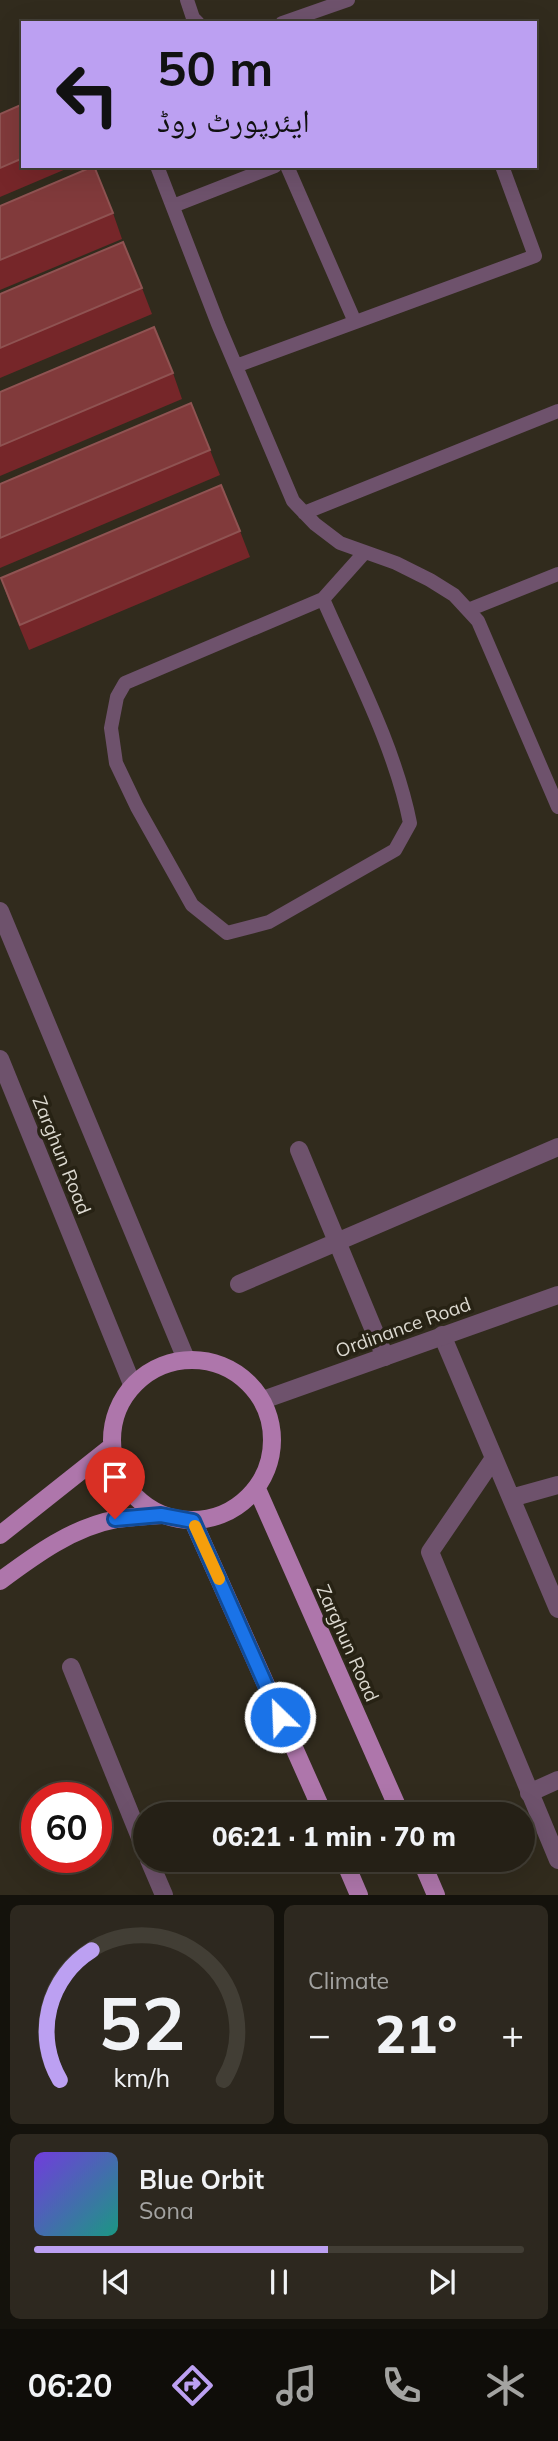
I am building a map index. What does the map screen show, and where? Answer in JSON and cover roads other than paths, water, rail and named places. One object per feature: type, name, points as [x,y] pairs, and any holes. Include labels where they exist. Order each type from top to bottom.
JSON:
[{"type":"main road","points":[[0,1581],[35,1555],[76,1532],[115,1519],[161,1515],[193,1521],[227,1513],[257,1489],[270,1462],[272,1427],[263,1400],[242,1375],[217,1362],[186,1359],[159,1366],[132,1384],[117,1408],[111,1447],[116,1469],[137,1500],[161,1515]]},
{"type":"main road","points":[[0,1535],[111,1447]]},
{"type":"main road","name":"Zarghun Road","points":[[257,1489],[395,1802]]},
{"type":"main road","points":[[193,1521],[318,1802]]},
{"type":"main road","points":[[349,1872],[359,1895]]},
{"type":"main road","points":[[426,1872],[436,1895]]},
{"type":"street","points":[[0,911],[186,1359]]},
{"type":"street","name":"Zarghun Road","points":[[0,1059],[132,1384]]},
{"type":"street","points":[[239,1284],[558,1147]]},
{"type":"street","points":[[299,1150],[385,1357]]},
{"type":"street","name":"Ordinance Road","points":[[263,1400],[558,1295]]},
{"type":"street","points":[[442,1335],[558,1609]]},
{"type":"street","points":[[494,1458],[430,1552],[558,1860]]},
{"type":"street","points":[[511,1498],[558,1485]]},
{"type":"street","points":[[71,1667],[133,1820]]},
{"type":"street","points":[[529,1793],[558,1780]]},
{"type":"street","points":[[154,1872],[164,1895]]},
{"type":"lane","points":[[187,0],[194,21]]},
{"type":"lane","points":[[288,21],[348,0]]},
{"type":"lane","points":[[159,168],[236,366],[293,501],[340,543],[396,563],[430,580],[454,595],[478,621],[558,807]]},
{"type":"lane","points":[[173,206],[270,168]]},
{"type":"lane","points":[[289,168],[355,322]]},
{"type":"lane","points":[[236,366],[535,256],[503,168]]},
{"type":"lane","points":[[304,513],[558,411]]},
{"type":"lane","points":[[323,599],[374,714],[406,801],[410,823],[395,850],[269,922],[227,933],[192,905],[137,807],[116,763],[111,728],[117,697],[125,683],[323,599],[365,552]]},
{"type":"lane","points":[[468,610],[558,575]]}]
